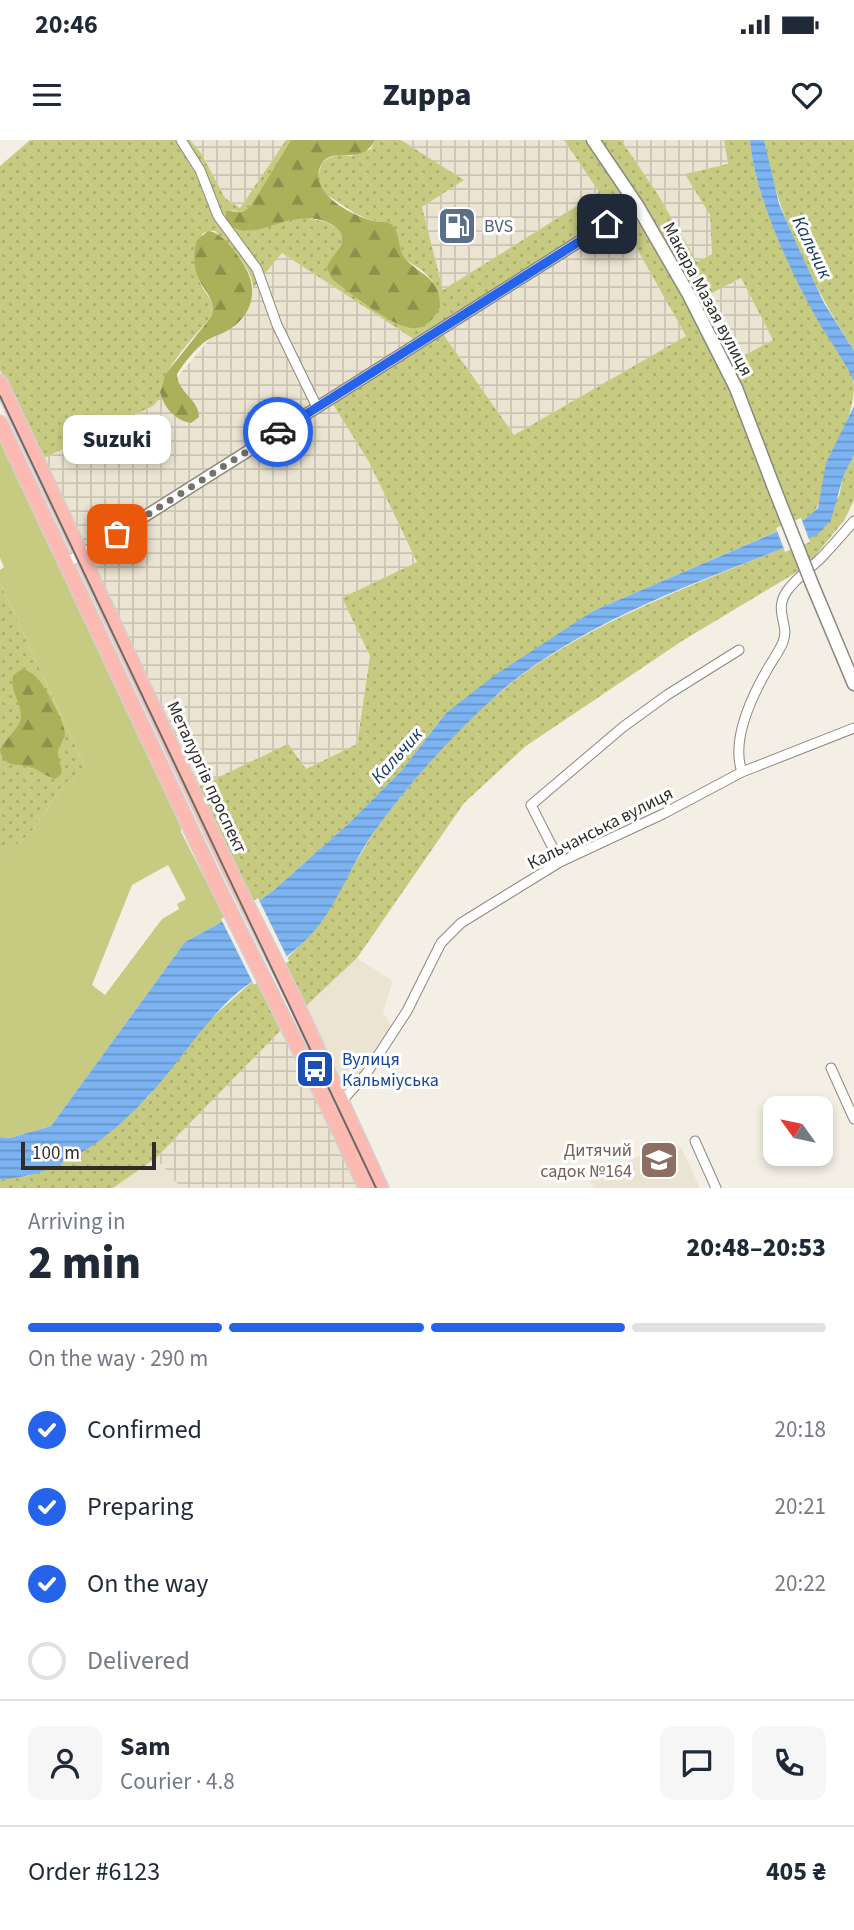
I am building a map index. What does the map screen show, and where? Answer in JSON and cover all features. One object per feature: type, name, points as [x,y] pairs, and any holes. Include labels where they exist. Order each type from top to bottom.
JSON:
[{"type":"main road","name":"Макара Мазая вулиця","points":[[593,140],[637,205],[689,295],[736,388],[854,684]]},
{"type":"main road","name":"Металургів проспект","points":[[0,382],[234,879],[295,1000],[366,1188]]},
{"type":"main road","name":"Металургів проспект","points":[[0,423],[218,887],[279,1008],[381,1188]]},
{"type":"street","points":[[181,140],[200,170],[218,216],[257,269],[277,325],[317,408]]},
{"type":"street","points":[[66,563],[82,556],[637,205]]},
{"type":"street","points":[[742,772],[739,750],[745,723],[758,688],[784,641],[782,600],[792,585],[854,521]]},
{"type":"street","points":[[560,862],[531,805],[623,727],[667,695],[739,650]]},
{"type":"street","name":"Кальчанська вулиця","points":[[336,1105],[366,1074],[407,1011],[441,943],[461,923],[560,862],[663,814],[742,772],[854,728]]},
{"type":"street","points":[[831,1068],[854,1119]]},
{"type":"street","points":[[695,1141],[716,1188]]},
{"type":"shaded area","points":[[190,140],[286,140],[240,208],[225,198],[201,153]]},
{"type":"shaded area","points":[[401,140],[564,140],[599,192],[443,290],[422,207],[463,180]]},
{"type":"shaded area","points":[[621,140],[724,140],[728,164],[686,174],[710,215],[712,254],[697,262],[657,193]]},
{"type":"shaded area","points":[[621,220],[687,336],[514,435],[443,334]]},
{"type":"shaded area","points":[[282,253],[415,340],[85,549],[42,459],[153,406]]},
{"type":"shaded area","points":[[741,278],[773,340],[743,356],[735,379],[688,286],[710,294]]},
{"type":"shaded area","points":[[332,403],[369,462],[417,562],[343,598],[370,656],[357,744],[306,769],[288,745],[198,787],[88,557]]},
{"type":"shaded area","points":[[357,958],[393,981],[383,1012],[393,1029],[346,1094],[306,1006]]},
{"type":"shaded area","points":[[281,1030],[308,1086],[318,1097],[359,1188],[181,1188],[156,1158]]},
{"type":"shaded area","name":"Дитячий садок №164","points":[[670,1142],[682,1149],[700,1188],[594,1188],[590,1179]]},
{"type":"shaded area","points":[[156,1158],[181,1188],[113,1188]]},
{"type":"green space","points":[[30,140],[190,140],[201,153],[225,198],[240,208],[286,140],[291,140],[250,207],[242,212],[231,210],[247,231],[303,217],[326,222],[337,228],[342,233],[343,240],[340,246],[344,288],[383,316],[405,326],[416,327],[432,319],[439,300],[435,286],[426,274],[404,257],[399,248],[396,231],[383,222],[356,214],[327,195],[320,187],[318,175],[322,163],[328,158],[338,155],[352,156],[371,149],[375,140],[401,140],[464,180],[422,207],[443,290],[599,192],[564,140],[590,140],[632,203],[415,340],[282,253],[253,288],[249,272],[239,257],[215,231],[208,231],[202,234],[198,270],[201,285],[211,302],[211,317],[171,367],[161,388],[161,397],[153,406],[42,459],[0,370],[0,166]]},
{"type":"green space","points":[[291,140],[375,140],[362,153],[326,159],[318,175],[320,184],[334,201],[354,214],[393,226],[404,257],[437,289],[440,307],[428,323],[417,328],[398,324],[373,310],[332,279],[327,268],[340,247],[342,238],[334,226],[303,218],[248,231],[236,229],[226,221],[226,211],[242,212],[250,207]]},
{"type":"green space","points":[[597,140],[621,140],[657,193],[697,262],[712,254],[710,215],[685,174],[728,164],[724,140],[750,140],[759,185],[775,233],[818,320],[849,367],[854,385],[848,417],[819,504],[811,515],[803,520],[793,525],[735,379],[743,356],[773,340],[741,278],[710,294],[688,286]]},
{"type":"green space","points":[[764,140],[854,140],[854,351],[798,250],[778,196]]},
{"type":"green space","points":[[636,211],[661,252],[733,389],[787,527],[593,611],[446,713],[402,770],[347,825],[255,904],[198,787],[288,744],[306,769],[357,744],[370,656],[342,598],[417,562],[369,462],[332,403],[443,334],[514,435],[686,336],[621,220]]},
{"type":"green space","points":[[208,231],[222,238],[240,259],[250,278],[252,296],[250,305],[239,322],[202,344],[177,374],[180,386],[198,411],[199,417],[191,423],[171,412],[160,392],[165,375],[213,311],[211,300],[199,280],[194,262],[197,240]]},
{"type":"green space","points":[[0,438],[181,822],[181,832],[226,920],[185,942],[51,1126],[10,1138],[0,1137],[0,858],[30,834],[60,790],[85,767],[0,583],[0,570],[4,567],[0,558]],"holes":[[[168,865],[186,899],[177,904],[179,909],[162,919],[105,995],[92,985],[132,885]]]},
{"type":"green space","points":[[854,455],[854,500],[845,519],[808,565],[800,542],[839,496],[843,477]]},
{"type":"green space","points":[[793,544],[802,569],[682,641],[526,746],[464,803],[357,958],[306,1006],[284,961],[321,919],[386,816],[420,773],[474,716],[514,681],[584,636],[673,593]]},
{"type":"green space","points":[[0,583],[85,767],[60,790],[30,834],[0,858]]},
{"type":"green space","points":[[23,669],[40,682],[62,722],[65,734],[58,752],[61,773],[55,779],[28,766],[9,763],[0,750],[20,720],[20,709],[12,683],[16,673]]},
{"type":"green space","points":[[255,979],[281,1030],[156,1158],[113,1188],[0,1188],[0,1179],[28,1176],[102,1138],[147,1098],[205,1024]]},
{"type":"water","points":[[750,140],[764,140],[779,204],[824,303],[854,351],[854,381],[818,321],[775,233],[759,185]]},
{"type":"water","points":[[854,406],[854,455],[843,477],[831,520],[817,535],[693,584],[610,621],[571,642],[500,692],[448,742],[400,797],[371,836],[327,914],[310,936],[226,1003],[134,1111],[94,1144],[72,1158],[25,1176],[0,1179],[0,1137],[10,1138],[51,1126],[185,942],[255,904],[274,890],[347,825],[402,770],[446,713],[495,675],[593,611],[804,520],[818,508],[826,463]]},
{"type":"pier","points":[[801,518],[810,542],[785,552],[776,528]]},
{"type":"pier","points":[[258,898],[289,961],[254,985],[221,919]]},
{"type":"tram line","points":[[0,396],[376,1188]]},
{"type":"way so far","points":[[117,534],[278,432]]},
{"type":"place","name":"BVS","points":[[457,226]]},
{"type":"place","name":"Suzuki","points":[[117,534]]},
{"type":"place","name":"Вулиця Кальміуська","points":[[315,1069]]},
{"type":"place","name":"Дитячий садок №164","points":[[659,1160]]},
{"type":"route","points":[[278,432],[607,224]]},
{"type":"water label","name":"Кальчик","points":[[813,247]]},
{"type":"water label","name":"Кальчик","points":[[396,755]]}]
